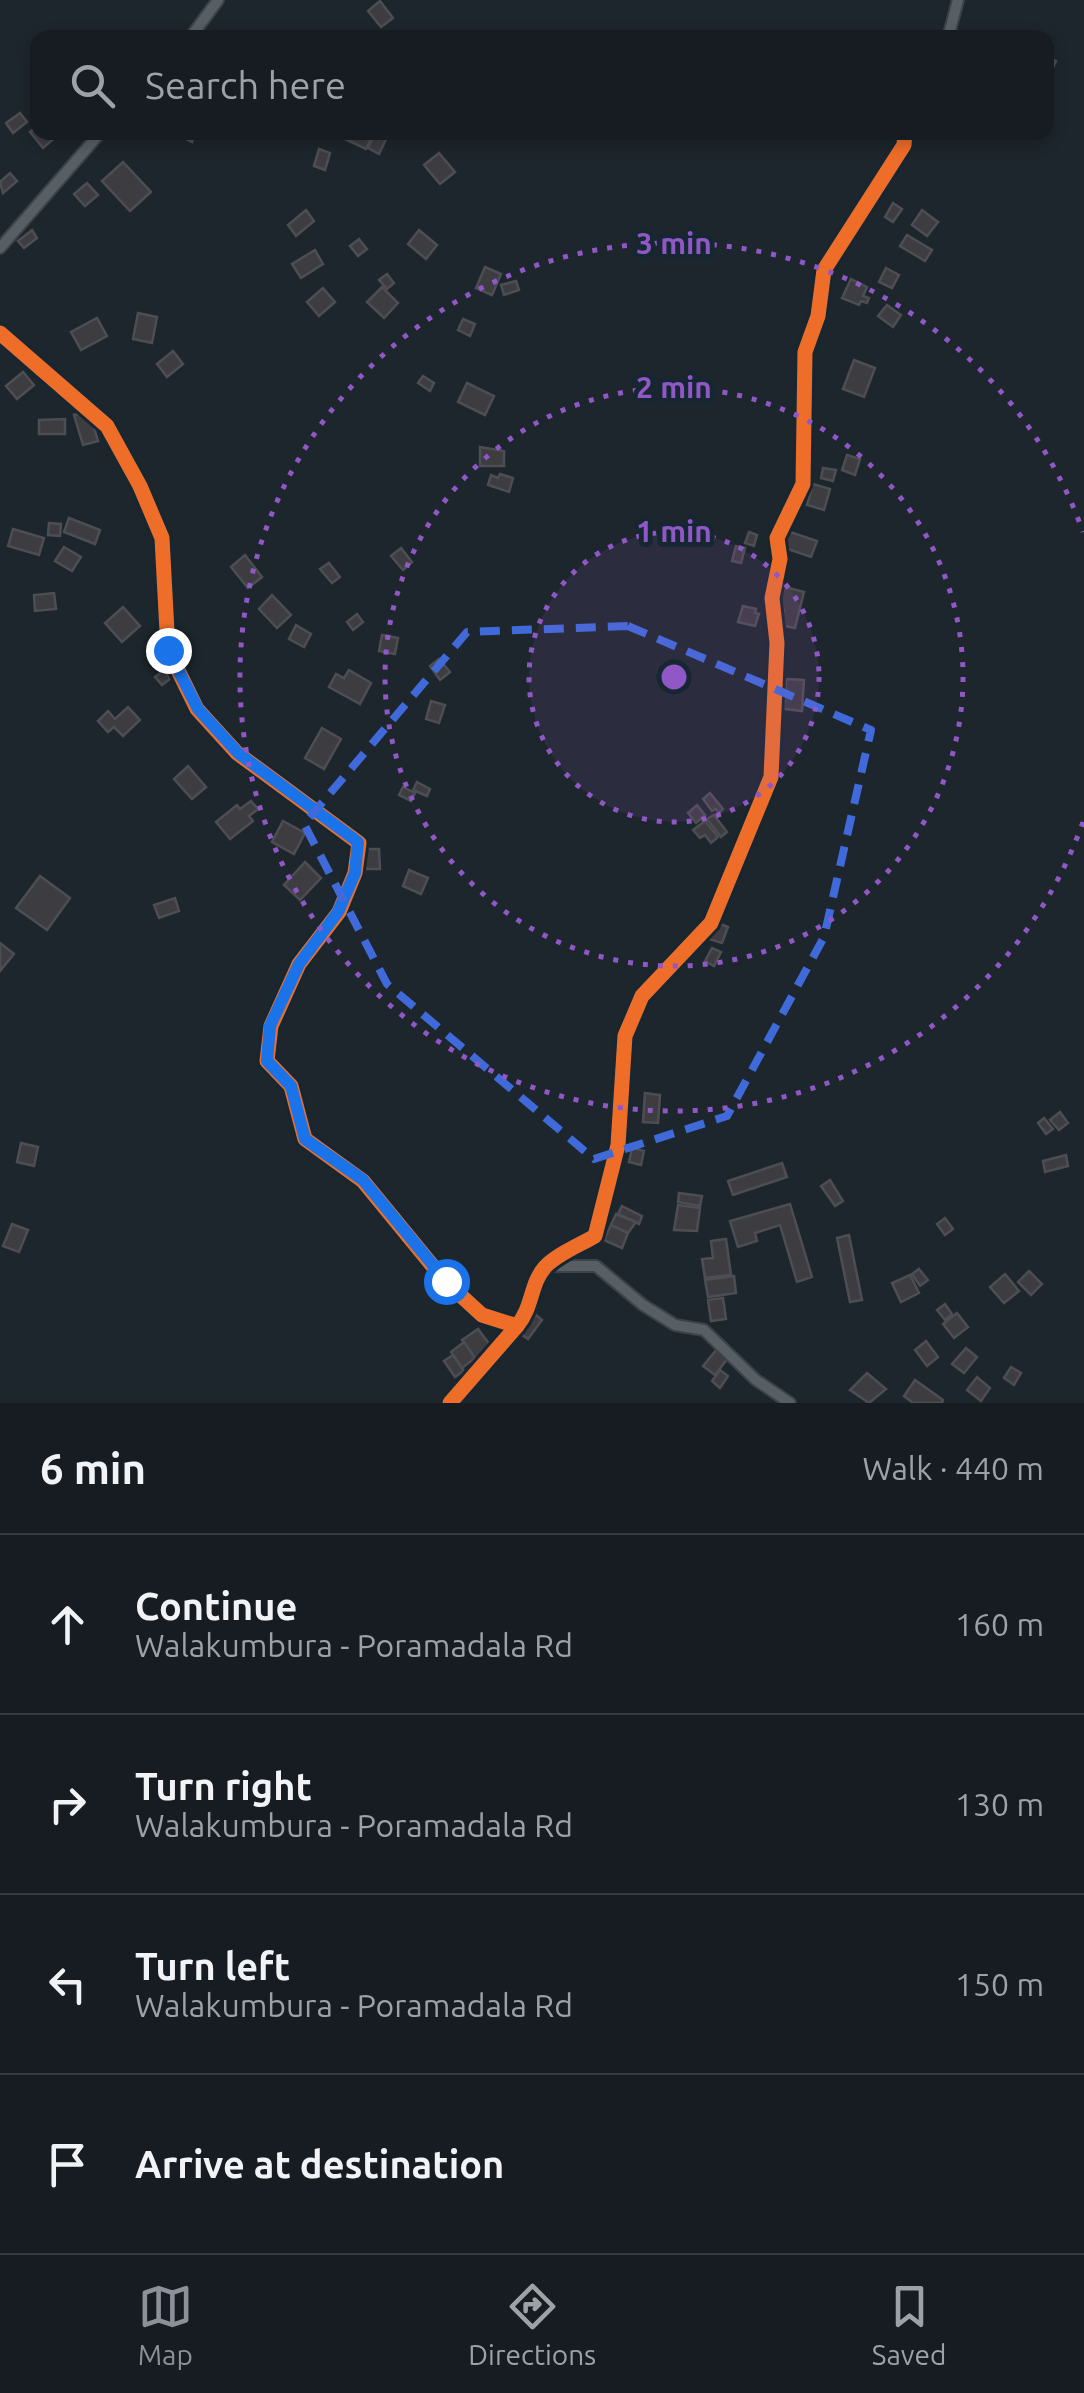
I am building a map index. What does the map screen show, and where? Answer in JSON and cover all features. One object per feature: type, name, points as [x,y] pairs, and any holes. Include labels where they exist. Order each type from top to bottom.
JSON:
[{"type":"street","points":[[196,30],[218,0]]},
{"type":"street","points":[[950,30],[958,0]]},
{"type":"street","points":[[0,248],[94,140]]},
{"type":"street","points":[[450,1403],[528,1313],[534,1288],[546,1266],[594,1236],[618,1145],[624,1036],[642,996],[711,923],[771,778],[776,643],[772,598],[780,560],[778,538],[803,484],[804,352],[818,316],[824,270],[904,140]]},
{"type":"street","points":[[0,333],[107,426],[140,486],[162,538],[168,650],[198,709],[238,753],[358,842],[355,873],[338,912],[299,964],[270,1026],[267,1061],[291,1086],[305,1139],[363,1180],[446,1281],[482,1315],[517,1326]]},
{"type":"street","points":[[546,1266],[596,1266],[643,1306],[675,1325],[704,1330],[756,1380],[790,1403]]},
{"type":"highlighted area","points":[[628,626],[871,730],[824,937],[727,1116],[594,1159],[387,984],[304,824],[467,632]]},
{"type":"building","points":[[380,1],[393,18],[381,27],[368,11]]},
{"type":"building","points":[[20,113],[27,122],[13,133],[6,123]]},
{"type":"building","points":[[36,140],[52,140],[43,148]]},
{"type":"building","points":[[347,140],[370,140],[366,149]]},
{"type":"building","points":[[372,140],[386,140],[379,154],[368,148]]},
{"type":"building","points":[[319,149],[330,153],[325,170],[314,166]]},
{"type":"building","points":[[439,153],[455,172],[440,184],[424,165]]},
{"type":"building","points":[[123,162],[151,192],[130,211],[102,181]]},
{"type":"building","points":[[10,173],[17,181],[3,193],[0,182]]},
{"type":"building","points":[[87,183],[98,195],[85,206],[74,194]]},
{"type":"building","points":[[893,203],[902,209],[893,222],[885,217]]},
{"type":"building","points":[[306,210],[314,221],[296,236],[288,225]]},
{"type":"building","points":[[922,210],[938,222],[927,236],[912,225]]},
{"type":"building","points":[[32,230],[37,238],[24,248],[18,241]]},
{"type":"building","points":[[419,230],[437,245],[426,259],[408,244]]},
{"type":"building","points":[[907,235],[932,250],[925,261],[900,246]]},
{"type":"building","points":[[359,239],[367,249],[358,256],[350,246]]},
{"type":"building","points":[[315,250],[323,264],[301,278],[292,264]]},
{"type":"building","points":[[485,267],[501,274],[492,295],[476,288]]},
{"type":"building","points":[[886,268],[899,275],[892,288],[879,282]]},
{"type":"building","points":[[387,274],[394,283],[387,289],[379,280]]},
{"type":"building","points":[[851,279],[867,287],[863,296],[869,298],[867,303],[861,301],[859,305],[842,298]]},
{"type":"building","points":[[516,281],[519,290],[504,295],[501,285]]},
{"type":"building","points":[[382,287],[398,303],[384,318],[367,302]]},
{"type":"building","points":[[323,288],[335,302],[319,316],[307,302]]},
{"type":"building","points":[[887,305],[901,315],[893,327],[878,316]]},
{"type":"building","points":[[138,313],[157,317],[152,343],[133,339]]},
{"type":"building","points":[[97,318],[107,336],[81,350],[71,332]]},
{"type":"building","points":[[463,319],[475,324],[470,336],[458,330]]},
{"type":"building","points":[[173,351],[183,364],[167,377],[157,364]]},
{"type":"building","points":[[854,360],[875,368],[864,397],[843,389]]},
{"type":"building","points":[[23,372],[34,385],[17,399],[6,386]]},
{"type":"building","points":[[423,376],[434,383],[430,391],[418,383]]},
{"type":"building","points":[[467,383],[494,396],[485,415],[458,402]]},
{"type":"building","points":[[89,411],[98,441],[83,445],[74,415]]},
{"type":"building","points":[[65,419],[65,434],[39,434],[39,420]]},
{"type":"building","points":[[480,447],[504,451],[504,466],[480,466]]},
{"type":"building","points":[[847,455],[860,459],[855,475],[842,470]]},
{"type":"building","points":[[823,468],[836,470],[833,481],[821,478]]},
{"type":"building","points":[[500,474],[513,478],[509,492],[488,485],[491,475],[498,478]]},
{"type":"building","points":[[813,484],[830,489],[824,510],[807,505]]},
{"type":"building","points":[[69,518],[100,530],[95,544],[64,532]]},
{"type":"building","points":[[49,523],[61,524],[60,536],[48,535]]},
{"type":"building","points":[[13,529],[44,538],[39,555],[8,546]]},
{"type":"building","points":[[787,531],[817,541],[811,557],[782,547]]},
{"type":"building","points":[[749,532],[757,535],[754,546],[745,543]]},
{"type":"building","points":[[736,546],[745,548],[741,563],[732,561]]},
{"type":"building","points":[[64,547],[81,557],[72,571],[55,561]]},
{"type":"building","points":[[401,548],[412,562],[403,570],[391,556]]},
{"type":"building","points":[[245,555],[262,577],[248,588],[231,567]]},
{"type":"building","points":[[329,563],[340,577],[332,583],[320,569]]},
{"type":"building","points":[[785,587],[804,592],[795,628],[780,625],[784,610],[776,608]]},
{"type":"building","points":[[54,593],[56,609],[35,611],[34,595]]},
{"type":"building","points":[[272,595],[291,615],[277,628],[259,609]]},
{"type":"building","points":[[743,606],[756,609],[759,614],[755,626],[738,622]]},
{"type":"building","points":[[123,607],[140,626],[122,642],[105,623]]},
{"type":"building","points":[[357,614],[363,622],[353,630],[347,622]]},
{"type":"building","points":[[296,625],[311,634],[304,647],[289,639]]},
{"type":"building","points":[[382,635],[398,638],[395,654],[379,651]]},
{"type":"building","points":[[439,659],[450,672],[440,680],[430,666]]},
{"type":"building","points":[[164,670],[170,679],[162,685],[155,677]]},
{"type":"building","points":[[349,670],[371,683],[360,704],[329,687],[336,674],[344,678]]},
{"type":"building","points":[[786,679],[804,680],[802,711],[784,709]]},
{"type":"building","points":[[431,701],[445,705],[439,723],[426,719]]},
{"type":"building","points":[[128,707],[140,720],[123,736],[114,727],[108,732],[98,721],[108,711],[115,719]]},
{"type":"building","points":[[322,728],[341,739],[324,769],[305,758]]},
{"type":"building","points":[[188,766],[206,787],[192,799],[174,779]]},
{"type":"building","points":[[417,782],[430,789],[427,796],[413,790]]},
{"type":"building","points":[[403,787],[415,793],[411,801],[399,795]]},
{"type":"building","points":[[710,793],[723,809],[719,813],[716,809],[712,811],[703,799]]},
{"type":"building","points":[[251,801],[258,809],[249,816],[253,821],[230,839],[216,822],[237,805],[240,809]]},
{"type":"building","points":[[697,805],[705,815],[696,823],[688,813]]},
{"type":"building","points":[[714,815],[727,832],[721,837],[707,819]]},
{"type":"building","points":[[283,821],[305,833],[294,854],[272,842]]},
{"type":"building","points":[[705,821],[718,837],[711,843],[693,830]]},
{"type":"building","points":[[360,849],[379,849],[380,869],[360,869]]},
{"type":"building","points":[[305,862],[321,878],[300,900],[284,885]]},
{"type":"building","points":[[409,870],[428,878],[421,894],[403,886]]},
{"type":"building","points":[[40,876],[70,898],[47,930],[16,908]]},
{"type":"building","points":[[175,898],[179,911],[159,918],[154,905]]},
{"type":"building","points":[[715,922],[728,927],[722,943],[709,939]]},
{"type":"building","points":[[0,943],[14,954],[0,971]]},
{"type":"building","points":[[712,948],[721,952],[714,966],[705,961]]},
{"type":"building","points":[[645,1093],[660,1095],[658,1123],[643,1122]]},
{"type":"building","points":[[1060,1112],[1068,1123],[1059,1130],[1050,1120]]},
{"type":"building","points":[[1044,1118],[1053,1129],[1046,1134],[1038,1123]]},
{"type":"building","points":[[21,1143],[38,1147],[34,1166],[17,1162]]},
{"type":"building","points":[[632,1148],[644,1151],[641,1165],[629,1162]]},
{"type":"building","points":[[1066,1155],[1068,1166],[1045,1172],[1043,1161]]},
{"type":"building","points":[[782,1163],[787,1177],[733,1195],[728,1181]]},
{"type":"building","points":[[830,1180],[843,1201],[835,1206],[821,1186]]},
{"type":"building","points":[[679,1193],[702,1196],[700,1206],[678,1202]]},
{"type":"building","points":[[790,1204],[812,1277],[797,1282],[780,1225],[755,1233],[757,1241],[738,1247],[730,1221]]},
{"type":"building","points":[[678,1205],[700,1208],[697,1231],[674,1230]]},
{"type":"building","points":[[622,1206],[642,1216],[639,1224],[618,1214]]},
{"type":"building","points":[[616,1214],[636,1222],[628,1233],[611,1225]]},
{"type":"building","points":[[945,1218],[953,1229],[945,1235],[937,1224]]},
{"type":"building","points":[[12,1224],[28,1230],[19,1252],[3,1246]]},
{"type":"building","points":[[611,1225],[628,1233],[622,1248],[604,1240]]},
{"type":"building","points":[[849,1235],[862,1300],[850,1302],[837,1238]]},
{"type":"building","points":[[726,1239],[731,1275],[705,1278],[702,1259],[713,1258],[711,1241]]},
{"type":"building","points":[[919,1269],[928,1280],[920,1286],[912,1274]]},
{"type":"building","points":[[1029,1271],[1042,1284],[1031,1295],[1018,1282]]},
{"type":"building","points":[[1005,1274],[1019,1291],[1004,1303],[990,1287]]},
{"type":"building","points":[[910,1275],[919,1293],[901,1302],[892,1283]]},
{"type":"building","points":[[734,1276],[736,1293],[708,1297],[705,1280]]},
{"type":"building","points":[[723,1298],[726,1319],[711,1321],[708,1300]]},
{"type":"building","points":[[945,1304],[952,1314],[945,1320],[937,1310]]},
{"type":"building","points":[[957,1313],[968,1327],[954,1338],[943,1324]]},
{"type":"building","points":[[536,1315],[542,1320],[528,1339],[519,1333]]},
{"type":"building","points":[[478,1329],[493,1349],[476,1360],[462,1340]]},
{"type":"building","points":[[926,1341],[938,1357],[927,1366],[915,1350]]},
{"type":"building","points":[[464,1342],[475,1358],[462,1368],[451,1352]]},
{"type":"building","points":[[966,1348],[977,1357],[964,1373],[952,1364]]},
{"type":"building","points":[[717,1349],[728,1358],[715,1375],[703,1366]]},
{"type":"building","points":[[453,1355],[464,1371],[455,1377],[444,1361]]},
{"type":"building","points":[[1011,1367],[1021,1373],[1014,1385],[1004,1378]]},
{"type":"building","points":[[720,1370],[728,1376],[720,1388],[712,1381]]},
{"type":"building","points":[[867,1373],[886,1389],[869,1403],[850,1390]]},
{"type":"building","points":[[977,1377],[990,1388],[981,1401],[967,1390]]},
{"type":"building","points":[[915,1380],[942,1403],[913,1403],[904,1396]]},
{"type":"cycle path","points":[[517,1326],[545,1267],[595,1236],[618,1145],[625,1036],[642,996],[711,923],[771,777],[777,643],[772,598],[780,559],[777,538],[803,484],[805,352],[818,316],[824,270],[904,140]]},
{"type":"cycle path","points":[[0,333],[107,426],[140,486],[162,538],[168,650],[197,709],[237,753],[359,843],[355,873],[339,912],[299,964],[271,1026],[267,1061],[291,1086],[305,1139],[363,1181],[445,1281],[482,1315],[517,1326],[450,1403]]},
{"type":"route","points":[[168,650],[198,709],[238,753],[358,842],[355,873],[338,912],[299,964],[270,1026],[267,1061],[291,1086],[305,1139],[363,1180],[446,1281]]}]
